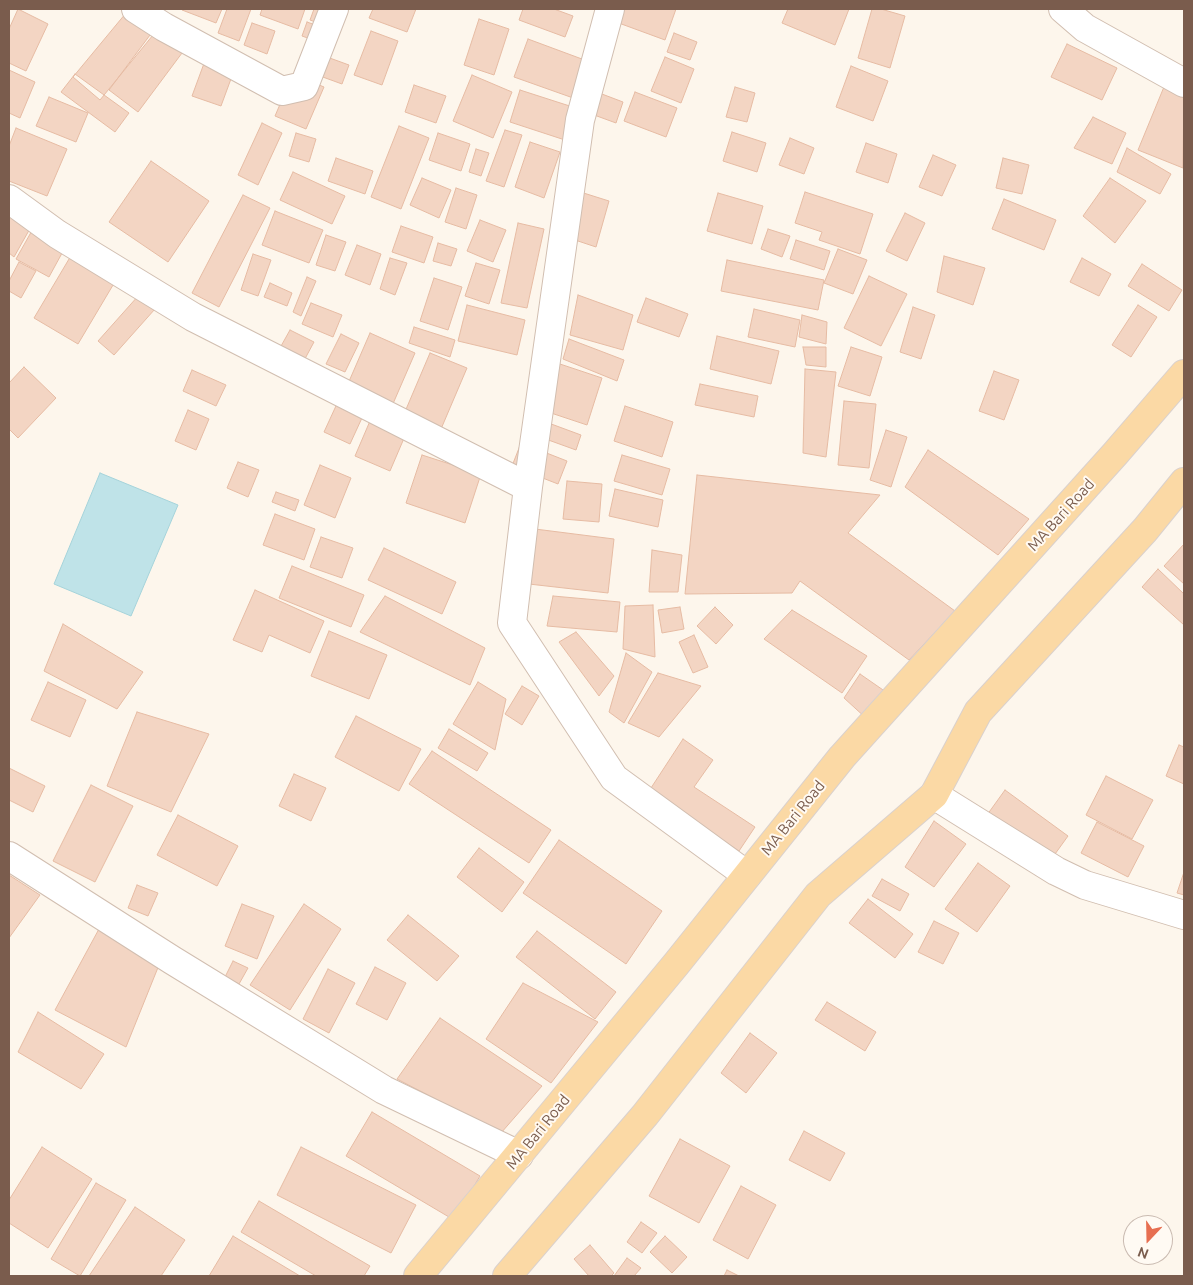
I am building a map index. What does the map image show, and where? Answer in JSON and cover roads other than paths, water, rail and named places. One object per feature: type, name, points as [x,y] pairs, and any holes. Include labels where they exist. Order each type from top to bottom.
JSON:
[{"type":"main road","name":"MA Bari Road","points":[[418,1276],[519,1155],[842,757],[1115,454],[1184,374]]},
{"type":"main road","points":[[507,1276],[645,1114],[818,895],[934,795],[978,712],[1144,530],[1184,482]]},
{"type":"street","points":[[136,9],[164,27],[282,91],[304,86],[334,9]]},
{"type":"street","points":[[610,9],[580,120],[528,487],[512,623],[614,778],[747,875]]},
{"type":"street","points":[[1063,9],[1084,28],[1184,83]]},
{"type":"street","points":[[9,199],[57,234],[193,317],[528,487]]},
{"type":"street","points":[[934,795],[1056,871],[1085,886],[1184,915]]},
{"type":"street","points":[[9,856],[172,960],[384,1090],[519,1155]]},
{"type":"water","points":[[100,473],[178,505],[131,616],[54,584]]}]
